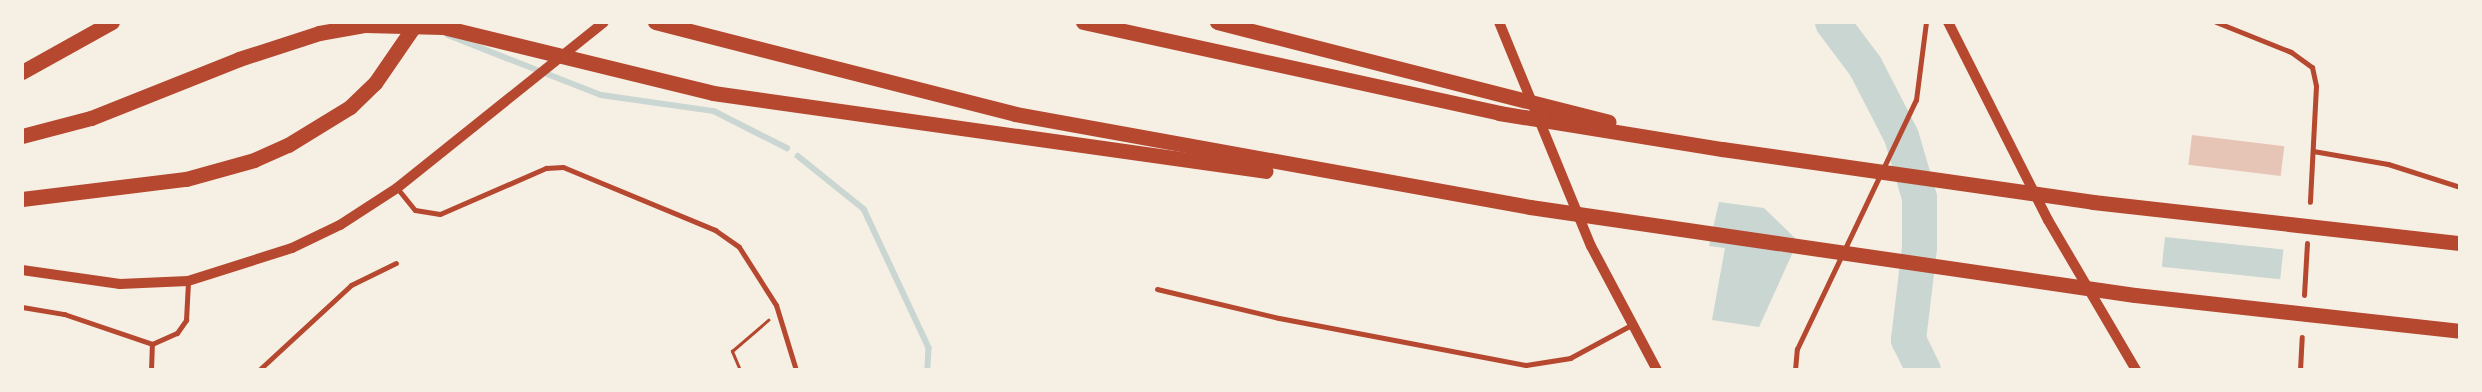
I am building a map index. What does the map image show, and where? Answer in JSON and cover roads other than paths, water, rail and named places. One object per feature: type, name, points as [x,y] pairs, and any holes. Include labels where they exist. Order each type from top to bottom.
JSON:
[{"type":"highway","points":[[22,72],[112,22]]},
{"type":"highway","points":[[22,199],[186,179],[254,160],[288,145],[350,107],[375,83],[418,22]]},
{"type":"highway","points":[[655,22],[1015,114],[1530,207]]},
{"type":"highway","points":[[1083,22],[1499,113],[1722,149],[2093,202],[2460,243]]},
{"type":"highway","points":[[1217,22],[1494,94],[1722,149]]},
{"type":"highway","points":[[22,136],[91,118],[176,84],[319,33],[364,25],[443,27],[713,93],[1007,136],[1530,207],[2135,295],[2460,331]]},
{"type":"main road","points":[[22,270],[120,284],[188,281],[292,248],[340,225],[397,188],[604,22]]},
{"type":"main road","points":[[1499,22],[1591,246],[1631,325],[1657,370]]},
{"type":"main road","points":[[1948,22],[2048,220],[2136,370]]},
{"type":"street","points":[[1794,370],[1797,349],[1908,116],[1919,84],[1920,36],[1926,22]]},
{"type":"street","points":[[2216,22],[2291,52],[2312,68],[2316,86],[2310,202]]},
{"type":"street","points":[[2312,151],[2388,164],[2460,188]]},
{"type":"street","points":[[397,188],[415,210],[440,214],[546,168],[579,171],[727,236],[739,247],[778,312],[796,370]]},
{"type":"street","points":[[2304,295],[2307,243]]},
{"type":"street","points":[[259,370],[351,285],[396,263]]},
{"type":"street","points":[[22,307],[64,314],[152,344],[177,333],[186,320],[188,281]]},
{"type":"street","points":[[1157,289],[1279,318],[1526,364],[1570,358],[1631,325]]},
{"type":"street","points":[[2300,370],[2302,337]]},
{"type":"street","points":[[151,370],[152,344]]},
{"type":"street","points":[[1705,370],[1746,370]]},
{"type":"waterway","points":[[1832,22],[1865,66],[1901,136],[1919,197],[1919,247],[1908,339],[1923,370]]},
{"type":"waterway","points":[[448,35],[601,95],[714,111],[787,148]]},
{"type":"waterway","points":[[798,156],[864,209],[929,348],[928,370]]}]
